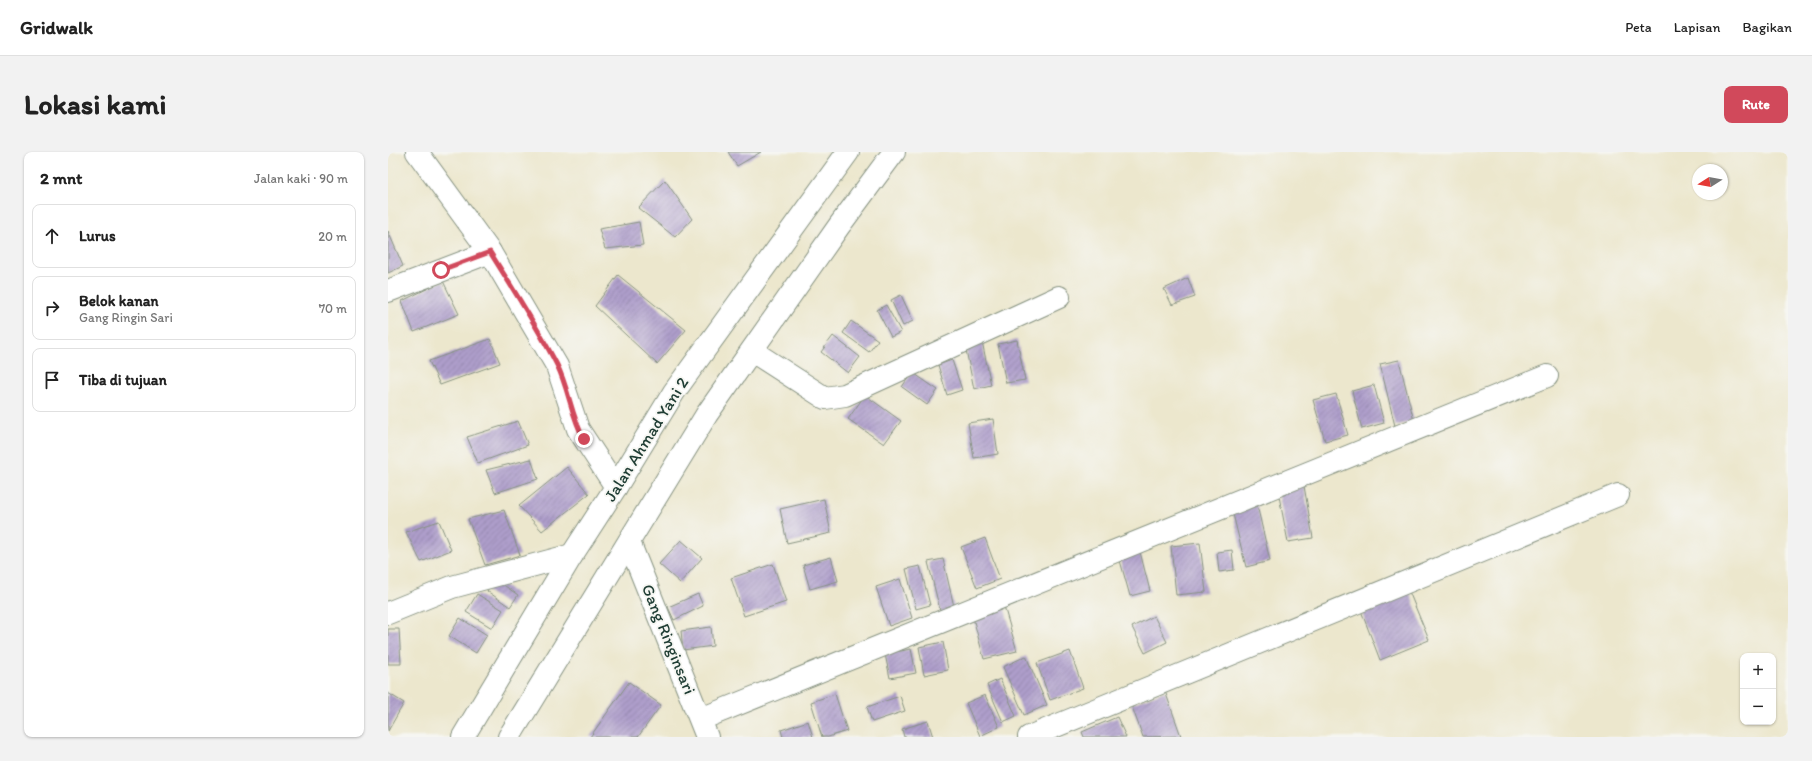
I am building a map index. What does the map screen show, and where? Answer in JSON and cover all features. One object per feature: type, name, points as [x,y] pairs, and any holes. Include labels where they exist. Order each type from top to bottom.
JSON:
[{"type":"main road","points":[[418,152],[557,366],[578,429],[616,487]]},
{"type":"main road","name":"Jalan Ahmad Yani 2","points":[[463,737],[572,555],[616,487],[674,392],[848,152]]},
{"type":"main road","points":[[509,737],[707,414],[839,226],[894,152]]},
{"type":"main road","points":[[388,291],[485,254]]},
{"type":"main road","points":[[752,350],[825,398],[845,395],[1059,297]]},
{"type":"main road","points":[[704,728],[1547,376]]},
{"type":"main road","points":[[1029,737],[1618,495]]},
{"type":"main road","name":"Gang Ringinsari","points":[[628,542],[704,728]]},
{"type":"main road","points":[[388,613],[452,587],[572,555]]},
{"type":"building","points":[[728,152],[761,152],[737,166]]},
{"type":"building","points":[[665,180],[692,219],[675,237],[638,208]]},
{"type":"building","points":[[639,222],[643,245],[605,249],[599,229]]},
{"type":"building","points":[[388,231],[403,266],[388,273]]},
{"type":"building","points":[[618,275],[686,330],[657,364],[595,306]]},
{"type":"building","points":[[1188,278],[1195,297],[1172,305],[1164,289]]},
{"type":"building","points":[[443,281],[459,314],[414,332],[402,301]]},
{"type":"building","points":[[901,295],[913,321],[903,326],[891,300]]},
{"type":"building","points":[[886,305],[901,332],[891,337],[877,310]]},
{"type":"building","points":[[851,321],[878,340],[869,352],[843,333]]},
{"type":"building","points":[[833,336],[860,357],[848,373],[821,352]]},
{"type":"building","points":[[490,339],[500,363],[440,385],[429,361]]},
{"type":"building","points":[[1017,340],[1025,380],[1006,383],[998,344]]},
{"type":"building","points":[[982,341],[991,385],[974,389],[965,345]]},
{"type":"building","points":[[952,360],[962,390],[947,395],[938,365]]},
{"type":"building","points":[[1399,360],[1414,421],[1395,426],[1380,364]]},
{"type":"building","points":[[912,372],[938,390],[927,405],[902,387]]},
{"type":"building","points":[[1374,385],[1384,423],[1362,429],[1352,391]]},
{"type":"building","points":[[1336,394],[1348,435],[1325,441],[1313,400]]},
{"type":"building","points":[[865,395],[901,421],[884,444],[848,419]]},
{"type":"building","points":[[993,419],[998,454],[974,458],[968,423]]},
{"type":"building","points":[[518,421],[528,445],[478,463],[467,437]]},
{"type":"building","points":[[531,459],[538,479],[495,493],[486,470]]},
{"type":"building","points":[[567,467],[589,494],[542,531],[519,506]]},
{"type":"building","points":[[1304,486],[1313,538],[1288,542],[1278,491]]},
{"type":"building","points":[[824,499],[831,533],[787,543],[780,509]]},
{"type":"building","points":[[1257,505],[1270,561],[1246,567],[1232,510]]},
{"type":"building","points":[[504,510],[520,555],[485,565],[468,519]]},
{"type":"building","points":[[439,521],[451,550],[421,562],[406,532]]},
{"type":"building","points":[[985,538],[1000,579],[977,588],[961,547]]},
{"type":"building","points":[[681,540],[702,558],[680,583],[659,564]]},
{"type":"building","points":[[1200,543],[1206,592],[1176,595],[1171,546]]},
{"type":"building","points":[[1232,550],[1234,570],[1219,572],[1217,552]]},
{"type":"building","points":[[1140,552],[1150,591],[1130,596],[1119,557]]},
{"type":"building","points":[[831,557],[838,581],[810,589],[803,565]]},
{"type":"building","points":[[943,559],[955,611],[941,614],[928,562]]},
{"type":"building","points":[[773,564],[786,602],[744,616],[731,578]]},
{"type":"building","points":[[920,566],[930,605],[916,609],[906,569]]},
{"type":"building","points":[[495,579],[518,595],[510,607],[487,591]]},
{"type":"building","points":[[900,579],[912,618],[889,626],[876,587]]},
{"type":"building","points":[[1408,589],[1429,640],[1380,660],[1360,608]]},
{"type":"building","points":[[477,594],[503,610],[492,628],[466,612]]},
{"type":"building","points":[[698,594],[703,606],[674,620],[668,607]]},
{"type":"building","points":[[1004,606],[1017,651],[984,659],[972,614]]},
{"type":"building","points":[[1154,616],[1167,642],[1145,653],[1132,627]]},
{"type":"building","points":[[460,618],[487,635],[476,653],[449,636]]},
{"type":"building","points":[[711,627],[713,646],[683,650],[681,631]]},
{"type":"building","points":[[388,629],[399,629],[401,664],[388,664]]},
{"type":"building","points":[[943,642],[948,670],[924,675],[919,647]]},
{"type":"building","points":[[911,649],[916,673],[890,678],[885,654]]},
{"type":"building","points":[[1070,651],[1083,688],[1050,700],[1037,663]]},
{"type":"building","points":[[1026,656],[1047,705],[1024,715],[1003,667]]},
{"type":"building","points":[[1000,679],[1016,716],[1003,722],[987,685]]},
{"type":"building","points":[[629,682],[661,705],[638,737],[590,737]]},
{"type":"building","points":[[1165,691],[1181,736],[1143,737],[1131,704]]},
{"type":"building","points":[[388,693],[404,703],[388,731]]},
{"type":"building","points":[[835,694],[847,731],[828,737],[822,737],[811,702]]},
{"type":"building","points":[[985,695],[999,727],[980,736],[966,703]]},
{"type":"building","points":[[900,696],[905,711],[872,722],[867,707]]},
{"type":"building","points":[[1117,717],[1126,737],[1084,737],[1082,732]]},
{"type":"building","points":[[808,721],[813,737],[783,737],[781,730]]},
{"type":"building","points":[[928,721],[933,737],[904,737],[902,729]]},
{"type":"route","points":[[441,270],[490,252],[557,366],[568,394],[574,419],[584,439]]}]
